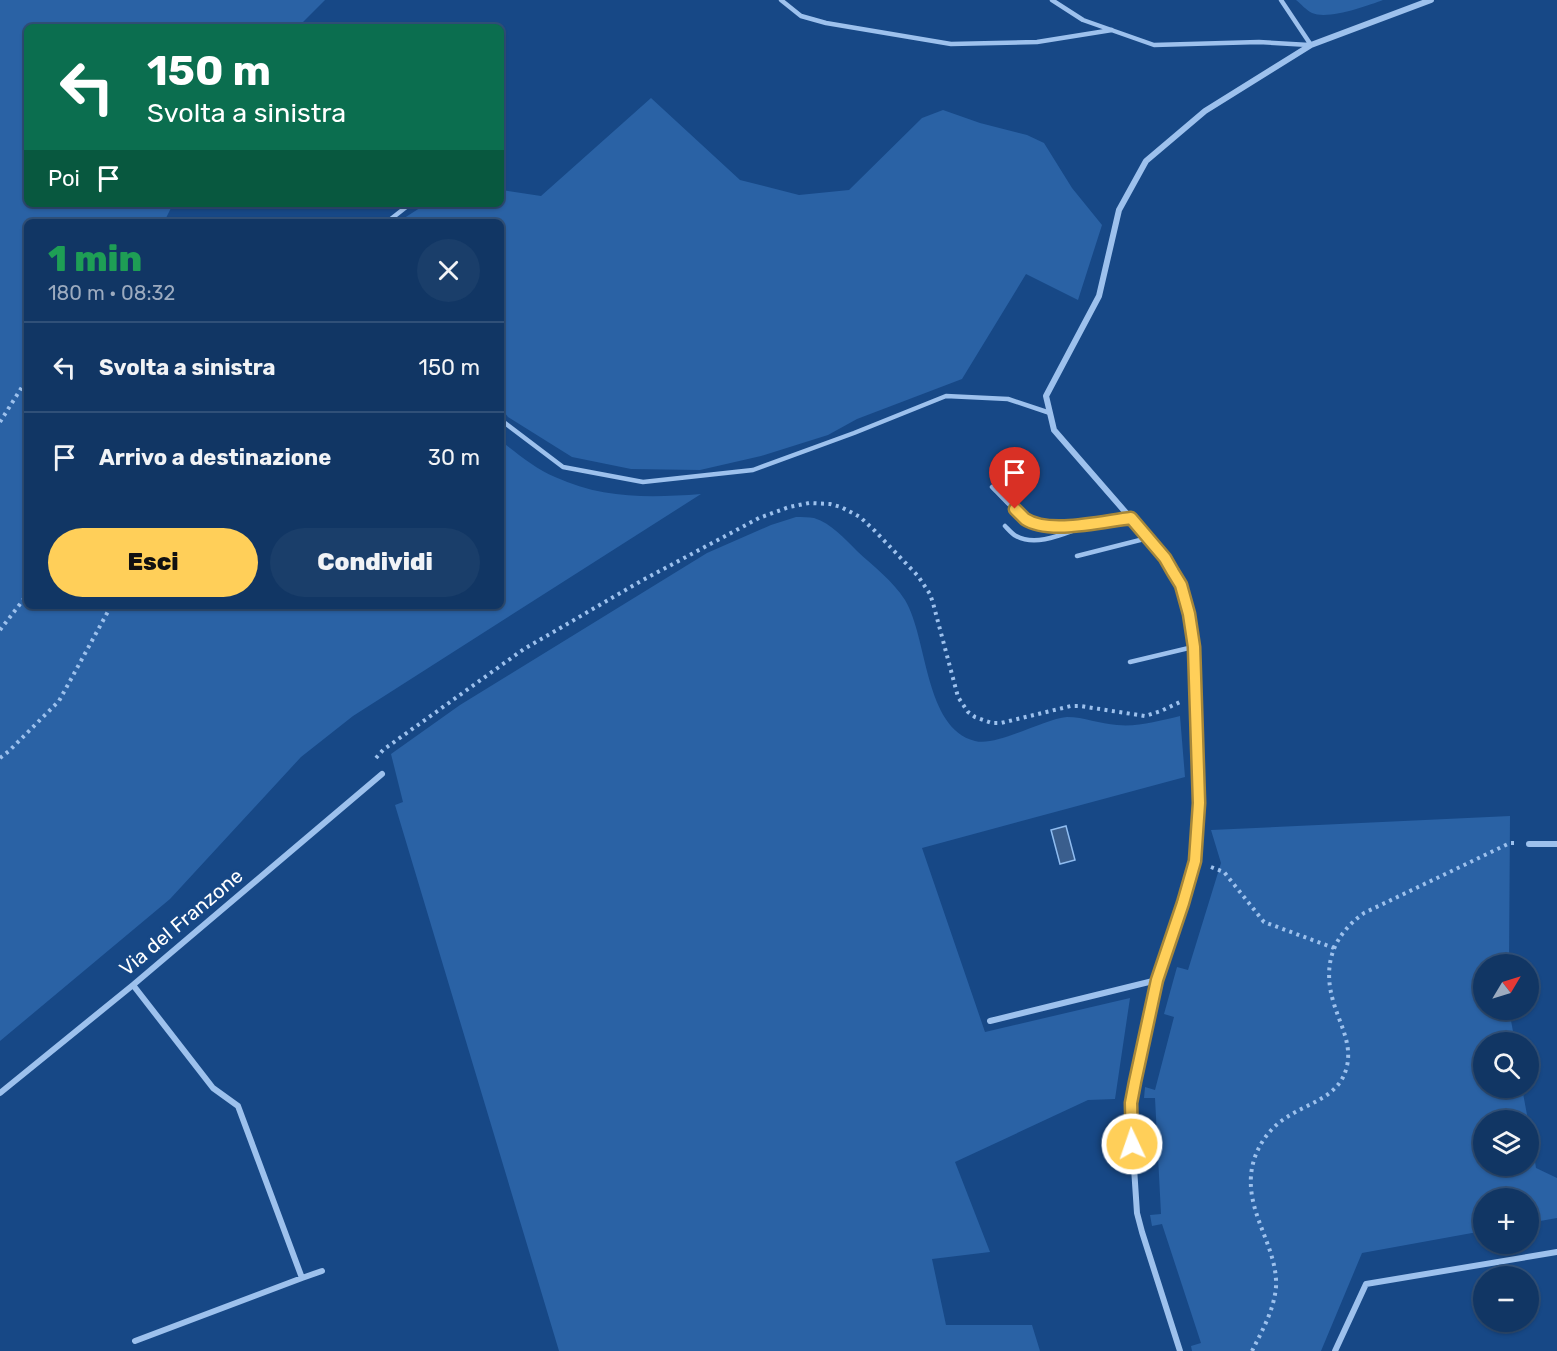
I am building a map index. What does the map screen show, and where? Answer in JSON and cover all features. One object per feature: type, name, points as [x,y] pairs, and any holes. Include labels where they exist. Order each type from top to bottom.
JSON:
[{"type":"street","points":[[1180,1351],[1137,1213],[1131,1103],[1157,980],[1195,861],[1199,803],[1194,647],[1189,614],[1181,585],[1165,558],[1054,430],[1046,396],[1099,296],[1119,210],[1146,161],[1205,111],[1311,45],[1431,0]]},
{"type":"street","name":"Via del Franzone","points":[[0,1093],[133,985],[381,774]]},
{"type":"street","points":[[1529,844],[1557,844]]},
{"type":"street","points":[[990,1021],[1157,980]]},
{"type":"street","points":[[133,985],[213,1088],[238,1106],[302,1278]]},
{"type":"street","points":[[1335,1351],[1366,1284],[1557,1252]]},
{"type":"street","points":[[135,1341],[321,1271]]},
{"type":"lane","points":[[781,0],[801,16],[826,23],[951,44],[1036,42],[1112,30]]},
{"type":"lane","points":[[1052,0],[1083,20],[1154,45],[1259,42],[1311,45]]},
{"type":"lane","points":[[1281,0],[1311,45]]},
{"type":"lane","points":[[391,219],[406,207]]},
{"type":"lane","points":[[504,422],[563,467],[643,483],[753,470],[946,396],[1008,399],[1050,413]]},
{"type":"lane","points":[[992,487],[1027,520],[1042,525],[1067,528],[1131,518]]},
{"type":"lane","points":[[1005,526],[1014,535],[1024,539],[1044,540],[1097,523]]},
{"type":"lane","points":[[1077,556],[1148,538]]},
{"type":"lane","points":[[1130,662],[1194,647]]},
{"type":"path","points":[[0,422],[24,384]]},
{"type":"path","points":[[383,750],[524,649],[641,580],[759,518],[789,507],[809,503],[831,504],[860,517],[924,584],[933,603],[958,697],[968,712],[975,717],[992,723],[1001,723],[1071,706],[1137,716],[1161,711]]},
{"type":"path","points":[[0,630],[24,599]]},
{"type":"path","points":[[0,758],[58,701],[109,609]]},
{"type":"path","points":[[1252,1351],[1272,1307],[1276,1287],[1274,1266],[1252,1202],[1250,1178],[1252,1166],[1261,1143],[1276,1125],[1331,1092],[1344,1075],[1348,1053],[1347,1042],[1330,983],[1330,959],[1334,948],[1346,928],[1355,919],[1375,907],[1510,843],[1529,844]]},
{"type":"path","points":[[1195,861],[1224,872],[1264,922],[1334,948]]},
{"type":"shaded area","points":[[0,0],[325,0],[301,24],[24,24],[24,207],[172,207],[166,219],[24,219],[24,609],[504,609],[504,443],[548,474],[591,490],[645,496],[701,494],[353,716],[301,757],[170,899],[0,1041]]},
{"type":"shaded area","points":[[1296,0],[1383,0],[1348,11],[1319,15],[1312,13]]},
{"type":"shaded area","points":[[651,98],[740,180],[799,195],[849,190],[922,118],[943,110],[980,123],[1027,135],[1044,143],[1072,188],[1102,225],[1078,300],[1026,274],[962,379],[857,419],[828,435],[761,456],[700,470],[631,469],[572,457],[508,417],[504,412],[504,219],[403,219],[421,207],[504,207],[504,190],[541,196]]},
{"type":"shaded area","points":[[796,517],[814,518],[832,528],[895,586],[913,616],[937,701],[946,719],[958,733],[975,741],[984,742],[1007,737],[1046,722],[1067,717],[1133,725],[1180,716],[1185,777],[922,848],[985,1032],[1130,998],[1115,1099],[1088,1100],[955,1162],[990,1252],[932,1259],[946,1325],[1032,1325],[1040,1351],[559,1351],[395,805],[403,802],[391,754],[460,705],[707,553],[771,525]]},
{"type":"shaded area","points":[[1510,816],[1509,954],[1473,954],[1473,1020],[1511,1020],[1513,1032],[1473,1032],[1473,1098],[1524,1098],[1526,1110],[1473,1110],[1473,1176],[1539,1176],[1539,1169],[1557,1178],[1557,1218],[1539,1221],[1539,1188],[1473,1188],[1473,1233],[1362,1253],[1321,1351],[1192,1351],[1191,1346],[1201,1343],[1162,1224],[1152,1226],[1150,1215],[1161,1214],[1155,1098],[1144,1098],[1145,1087],[1155,1090],[1174,1017],[1164,1014],[1177,967],[1188,970],[1221,863],[1211,830]]},
{"type":"shaded area","points":[[1066,826],[1075,860],[1060,864],[1051,830]]},
{"type":"route","points":[[1015,509],[1027,520],[1042,525],[1067,528],[1131,518],[1165,558],[1181,585],[1189,614],[1194,647],[1199,803],[1195,861],[1157,980],[1131,1103],[1132,1144]]}]
